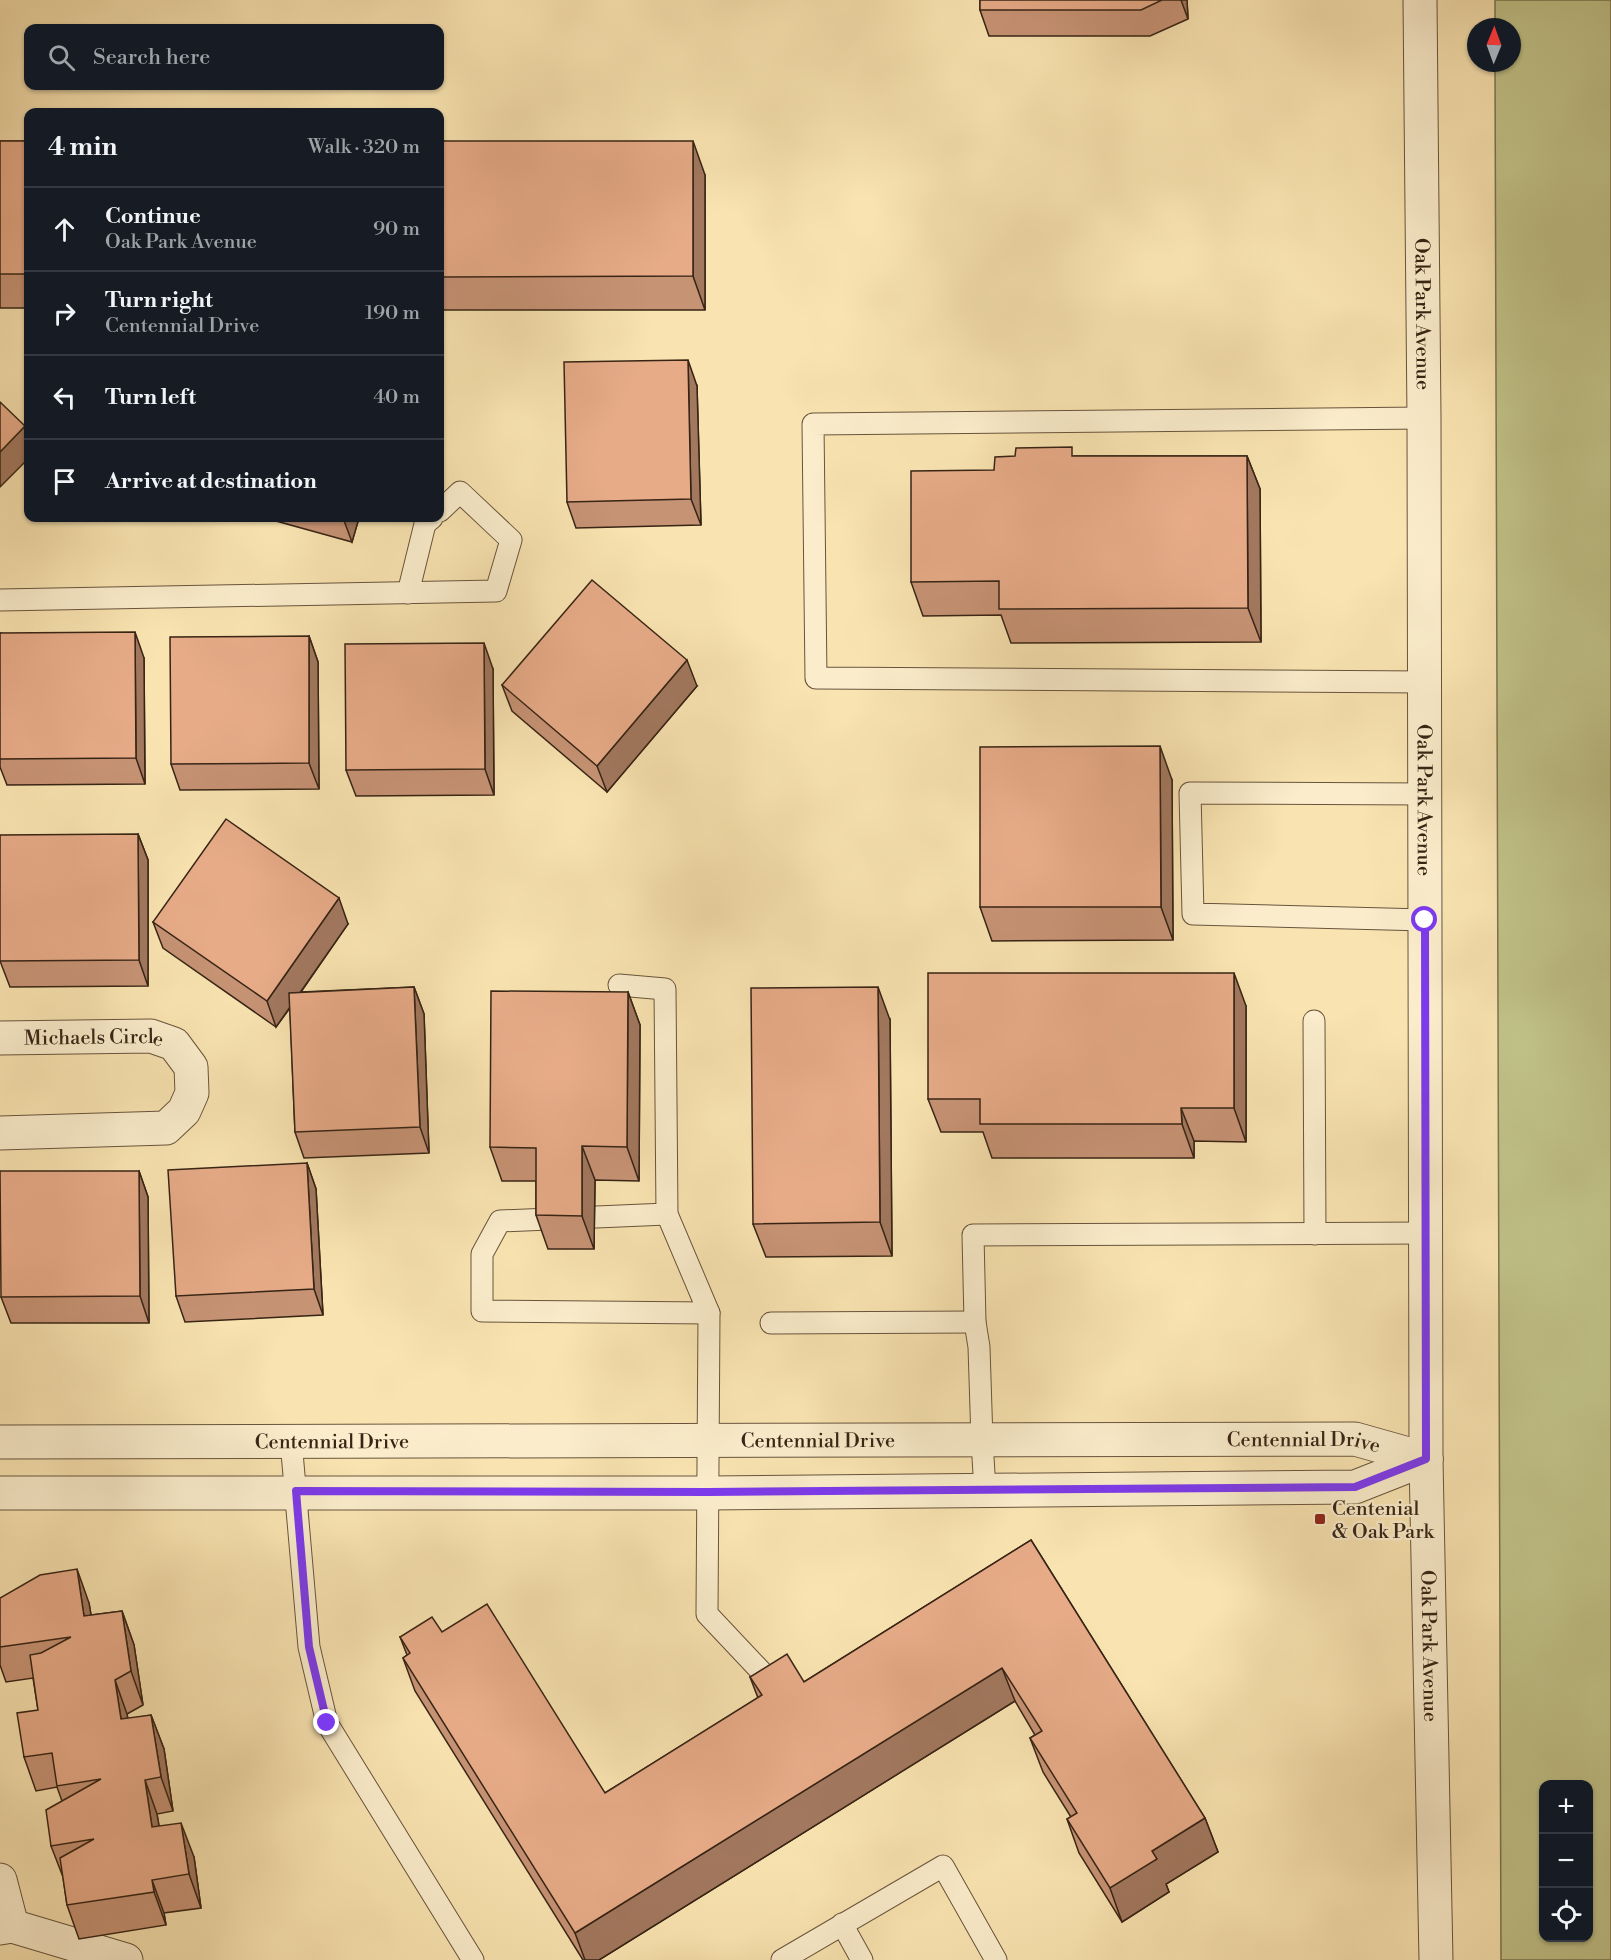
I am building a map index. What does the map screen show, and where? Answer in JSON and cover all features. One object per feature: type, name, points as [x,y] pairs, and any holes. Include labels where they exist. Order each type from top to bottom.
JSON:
[{"type":"street","name":"Oak Park Avenue","points":[[1420,0],[1424,418],[1426,1459],[1436,1960]]},
{"type":"street","name":"Michaels Circle","points":[[0,1038],[151,1036],[174,1044],[191,1067],[192,1093],[184,1111],[166,1128],[0,1133]]},
{"type":"street","name":"Centennial Drive","points":[[0,1442],[982,1441],[1355,1438],[1426,1459]]},
{"type":"street","name":"Centennial Drive","points":[[0,1493],[708,1492],[1355,1487],[1426,1459]]},
{"type":"street","points":[[0,1880],[6,1927],[126,1960]]},
{"type":"lane","points":[[1424,418],[813,424],[816,678],[1425,682]]},
{"type":"lane","points":[[0,600],[496,591],[511,540],[460,492],[444,507]]},
{"type":"lane","points":[[408,593],[424,524],[427,522]]},
{"type":"lane","points":[[1425,794],[1190,793],[1193,915],[1425,920]]},
{"type":"lane","points":[[619,985],[665,989],[667,1214],[708,1313],[707,1614],[773,1684]]},
{"type":"lane","points":[[1314,1021],[1315,1234]]},
{"type":"lane","points":[[667,1214],[500,1221],[482,1254],[482,1311],[708,1313]]},
{"type":"lane","points":[[986,1490],[979,1347],[975,1322],[973,1234],[1425,1233]]},
{"type":"lane","points":[[771,1323],[975,1322]]},
{"type":"lane","points":[[291,1442],[309,1647],[327,1723],[473,1960]]},
{"type":"lane","points":[[782,1960],[944,1866],[996,1960]]},
{"type":"lane","points":[[842,1924],[862,1960]]},
{"type":"green space","points":[[1495,0],[1611,0],[1611,1960],[1501,1960],[1495,72],[1521,72],[1521,18],[1495,18]]},
{"type":"building","points":[[980,0],[1162,0],[1141,10],[980,10]]},
{"type":"building","points":[[0,141],[24,141],[24,274],[0,274]]},
{"type":"building","points":[[444,141],[693,141],[693,276],[444,277]]},
{"type":"building","points":[[688,360],[691,499],[567,502],[564,362]]},
{"type":"building","points":[[0,402],[24,427],[0,452]]},
{"type":"building","points":[[1072,447],[1072,456],[1247,456],[1248,608],[999,609],[999,581],[911,582],[911,471],[994,470],[995,457],[1015,456],[1016,448]]},
{"type":"building","points":[[592,580],[687,660],[597,766],[502,685]]},
{"type":"building","points":[[135,632],[136,758],[0,759],[0,633]]},
{"type":"building","points":[[309,636],[309,763],[171,764],[170,637]]},
{"type":"building","points":[[484,643],[485,769],[346,770],[345,644]]},
{"type":"building","points":[[1160,746],[1161,907],[980,907],[980,747]]},
{"type":"building","points":[[226,819],[339,898],[267,1001],[153,922]]},
{"type":"building","points":[[138,834],[139,960],[0,961],[0,835]]},
{"type":"building","points":[[928,973],[1234,973],[1234,1108],[1181,1108],[1182,1124],[980,1124],[980,1099],[928,1099]]},
{"type":"building","points":[[414,987],[420,1127],[295,1132],[289,993]]},
{"type":"building","points":[[878,987],[880,1222],[753,1224],[751,988]]},
{"type":"building","points":[[491,991],[628,992],[627,1147],[582,1146],[582,1216],[536,1215],[536,1148],[490,1147]]},
{"type":"building","points":[[307,1163],[314,1289],[176,1296],[168,1170]]},
{"type":"building","points":[[0,1171],[139,1171],[140,1296],[1,1297]]},
{"type":"building","points":[[1031,1540],[1205,1818],[1152,1851],[1157,1859],[1110,1888],[1067,1819],[1077,1813],[1030,1738],[1042,1731],[1002,1668],[575,1933],[403,1658],[410,1653],[400,1637],[432,1617],[442,1632],[487,1604],[605,1793],[762,1695],[750,1677],[787,1654],[804,1682]]},
{"type":"building","points":[[77,1569],[84,1616],[122,1611],[131,1671],[115,1680],[121,1719],[151,1715],[161,1777],[145,1780],[152,1827],[181,1823],[189,1874],[152,1880],[154,1892],[67,1905],[60,1858],[94,1839],[51,1846],[46,1810],[101,1779],[57,1786],[52,1753],[24,1757],[17,1713],[38,1710],[30,1655],[41,1653],[71,1637],[0,1647],[0,1598],[40,1575]]},
{"type":"place","name":"Centenial & Oak Park","points":[[1320,1519]]},
{"type":"route","points":[[327,1723],[309,1647],[296,1491],[708,1492],[1355,1487],[1426,1459],[1425,920]]}]
